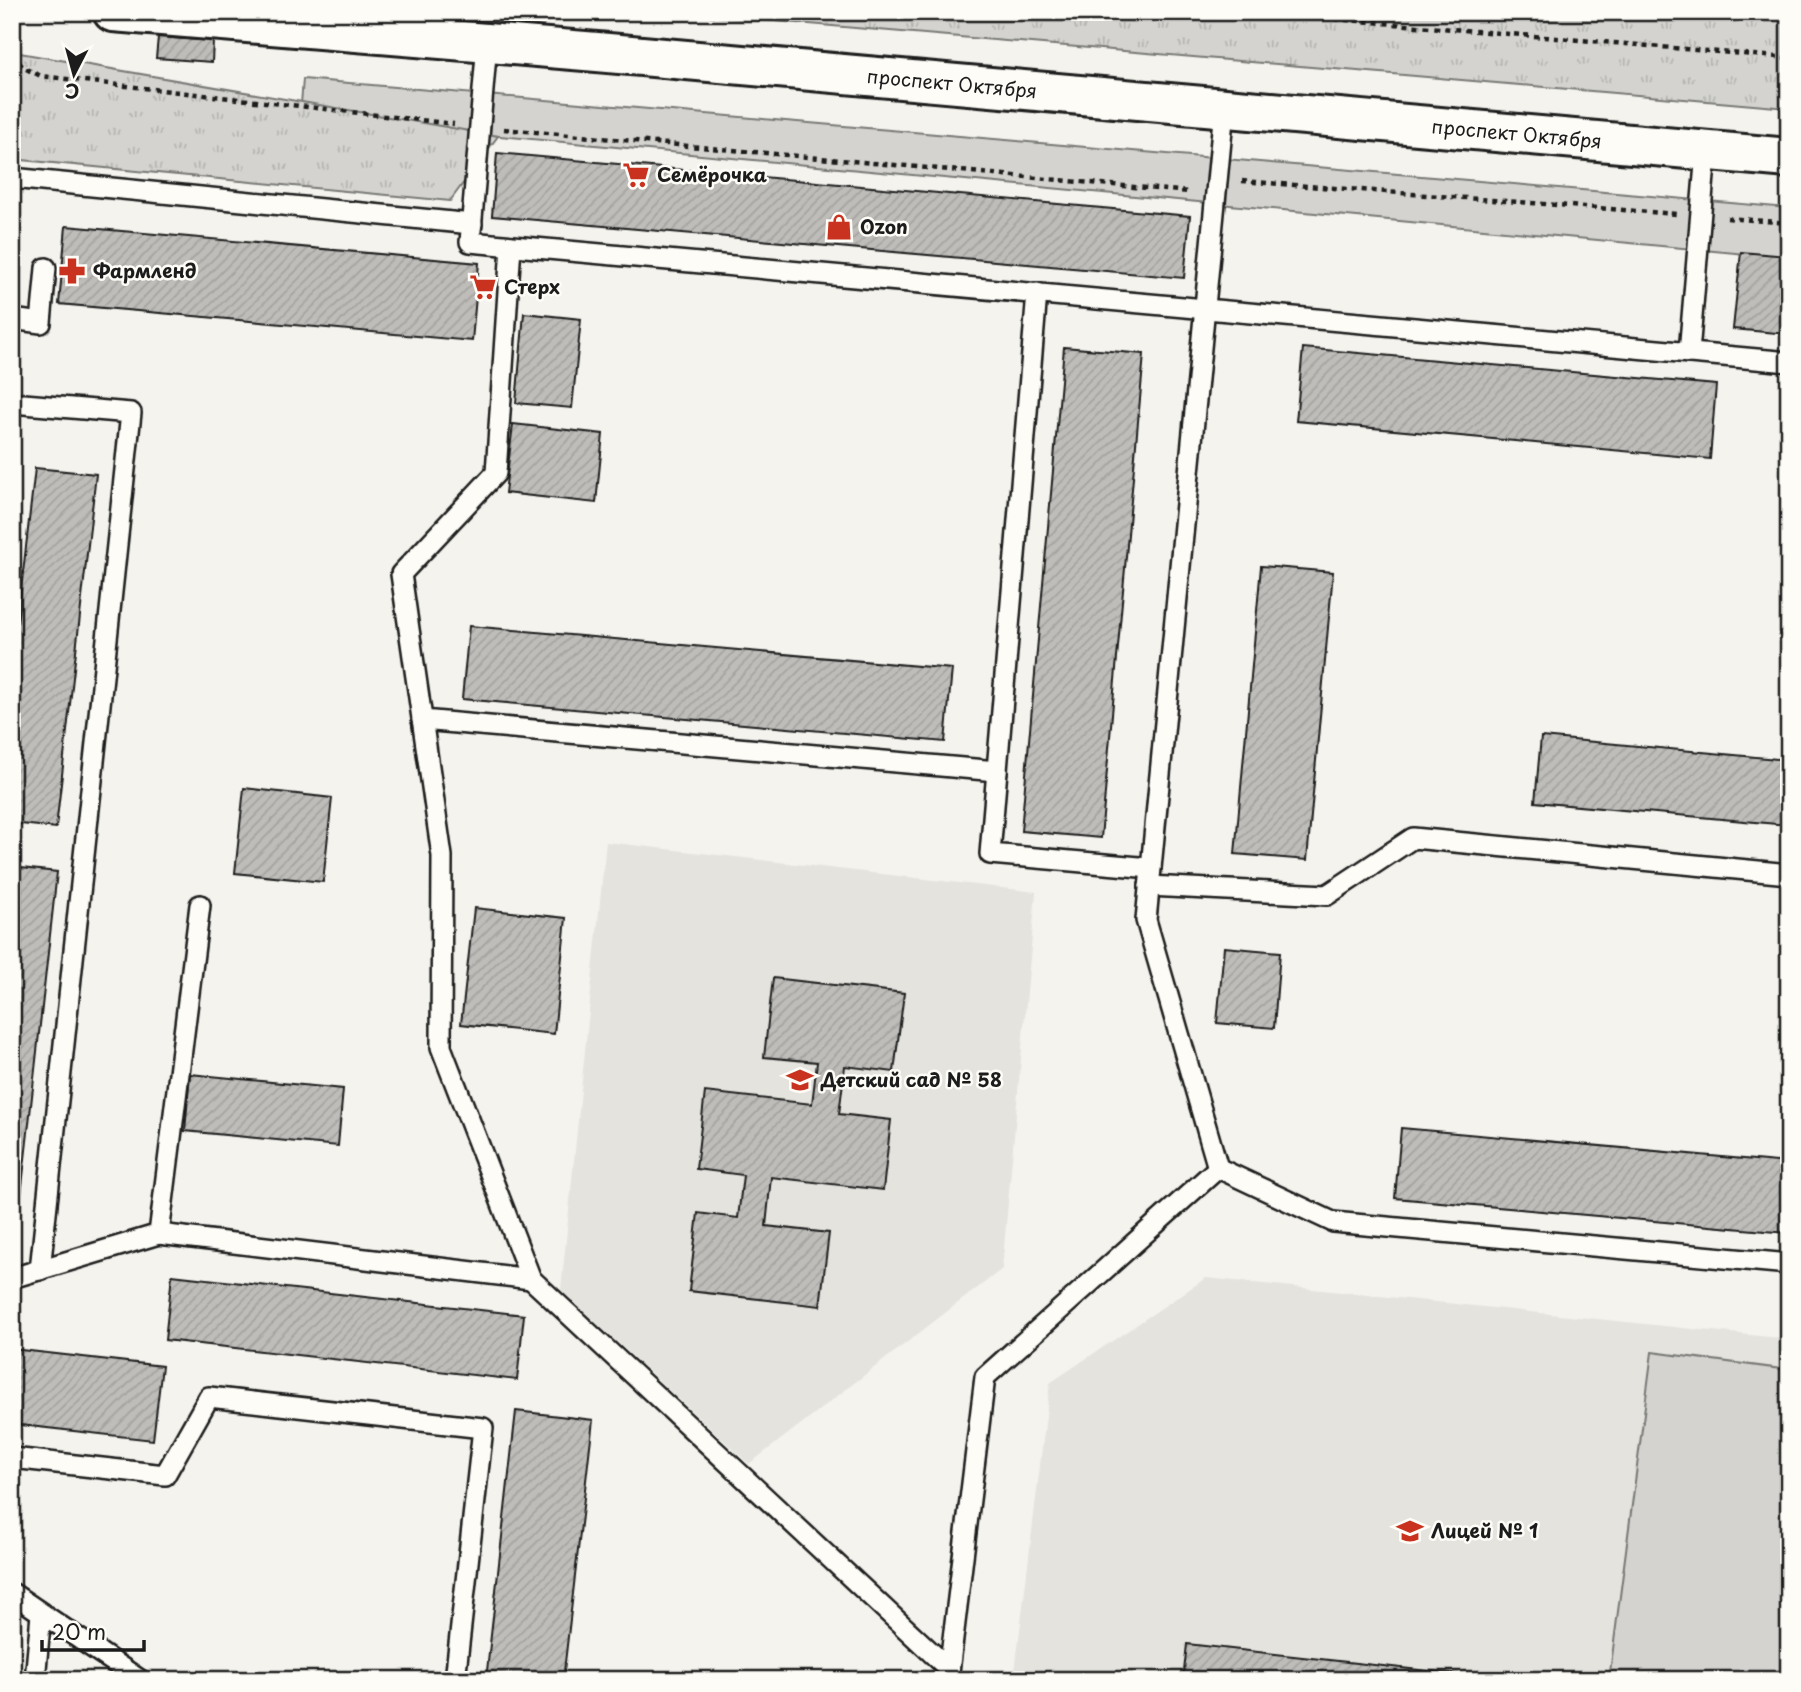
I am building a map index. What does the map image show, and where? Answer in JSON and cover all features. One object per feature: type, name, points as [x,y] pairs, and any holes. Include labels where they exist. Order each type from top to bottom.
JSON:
[{"type":"main road","name":"проспект Октября","points":[[113,12],[597,52],[1789,159]]},
{"type":"lane","points":[[487,44],[470,242],[1789,362]]},
{"type":"lane","points":[[1224,108],[1146,920],[1219,1168],[1333,1222],[1789,1264]]},
{"type":"lane","points":[[1689,353],[1706,152]]},
{"type":"lane","points":[[12,178],[472,224]]},
{"type":"lane","points":[[511,246],[496,473],[401,574],[442,856],[441,1047],[531,1279],[948,1674]]},
{"type":"lane","points":[[12,319],[41,323],[46,268]]},
{"type":"lane","points":[[1037,293],[989,854],[1150,877],[1327,895],[1413,838],[1789,874]]},
{"type":"lane","points":[[12,403],[131,413],[40,1270]]},
{"type":"lane","points":[[422,720],[997,771]]},
{"type":"lane","points":[[159,1234],[200,905]]},
{"type":"lane","points":[[948,1674],[985,1377],[1219,1168]]},
{"type":"lane","points":[[12,1278],[159,1234],[531,1279]]},
{"type":"lane","points":[[12,1458],[165,1475],[209,1397],[483,1428],[455,1680]]},
{"type":"lane","points":[[12,1593],[140,1680]]},
{"type":"lane","points":[[35,1680],[41,1614]]},
{"type":"path","points":[[1255,12],[1789,58]]},
{"type":"path","points":[[16,19],[12,55],[24,68],[41,76],[480,127],[1187,192],[1246,180],[1789,223]]},
{"type":"shaded area","name":"Детский сад № 58","points":[[606,842],[1036,892],[1002,1269],[749,1464],[561,1290]]},
{"type":"shaded area","name":"Лицей № 1","points":[[1206,1278],[1789,1339],[1789,1680],[1014,1680],[1050,1383]]},
{"type":"green space","points":[[668,12],[1789,12],[1789,108]]},
{"type":"green space","points":[[14,52],[498,136],[450,201],[12,159]]},
{"type":"green space","points":[[303,79],[1789,208],[1789,258],[300,117]]},
{"type":"green space","points":[[1652,1352],[1789,1370],[1789,1680],[1609,1680]]},
{"type":"building","points":[[158,37],[213,41],[212,62],[156,58]]},
{"type":"building","points":[[497,153],[1190,216],[1184,278],[492,216]]},
{"type":"building","points":[[66,226],[479,263],[472,341],[59,304]]},
{"type":"building","points":[[1741,252],[1789,256],[1789,334],[1733,329]]},
{"type":"building","points":[[524,313],[581,319],[572,408],[516,403]]},
{"type":"building","points":[[1064,347],[1144,354],[1101,838],[1021,831]]},
{"type":"building","points":[[1303,348],[1716,385],[1710,459],[1296,421]]},
{"type":"building","points":[[513,424],[603,434],[596,503],[505,493]]},
{"type":"building","points":[[35,468],[96,474],[56,828],[12,823],[12,669]]},
{"type":"building","points":[[1261,566],[1333,572],[1307,860],[1235,854]]},
{"type":"building","points":[[469,626],[952,669],[945,742],[462,699]]},
{"type":"building","points":[[1541,737],[1789,760],[1789,825],[1535,802]]},
{"type":"building","points":[[244,788],[332,798],[323,882],[235,873]]},
{"type":"building","points":[[12,867],[57,872],[16,1240],[12,1240]]},
{"type":"building","points":[[474,908],[566,918],[554,1034],[461,1024]]},
{"type":"building","points":[[1224,947],[1280,952],[1274,1028],[1217,1023]]},
{"type":"building","points":[[773,978],[904,993],[894,1072],[845,1066],[839,1114],[891,1120],[883,1190],[771,1177],[766,1226],[829,1233],[820,1306],[689,1291],[698,1213],[738,1218],[743,1175],[696,1169],[705,1092],[812,1104],[817,1062],[764,1057]]},
{"type":"building","points":[[190,1074],[343,1089],[338,1146],[185,1131]]},
{"type":"building","points":[[1401,1128],[1789,1163],[1789,1233],[1395,1198]]},
{"type":"building","points":[[172,1275],[524,1315],[517,1380],[165,1340]]},
{"type":"building","points":[[12,1349],[162,1366],[153,1440],[12,1424]]},
{"type":"building","points":[[516,1411],[593,1420],[563,1680],[486,1680]]},
{"type":"building","points":[[1187,1644],[1509,1680],[1183,1680]]},
{"type":"place","name":"Семёрочка","points":[[636,175]]},
{"type":"place","name":"Ozon","points":[[839,227]]},
{"type":"place","name":"Фармленд","points":[[72,271]]},
{"type":"place","name":"Стерх","points":[[483,287]]},
{"type":"place","name":"Детский сад № 58","points":[[800,1080]]},
{"type":"place","name":"Лицей № 1","points":[[1410,1531]]}]
